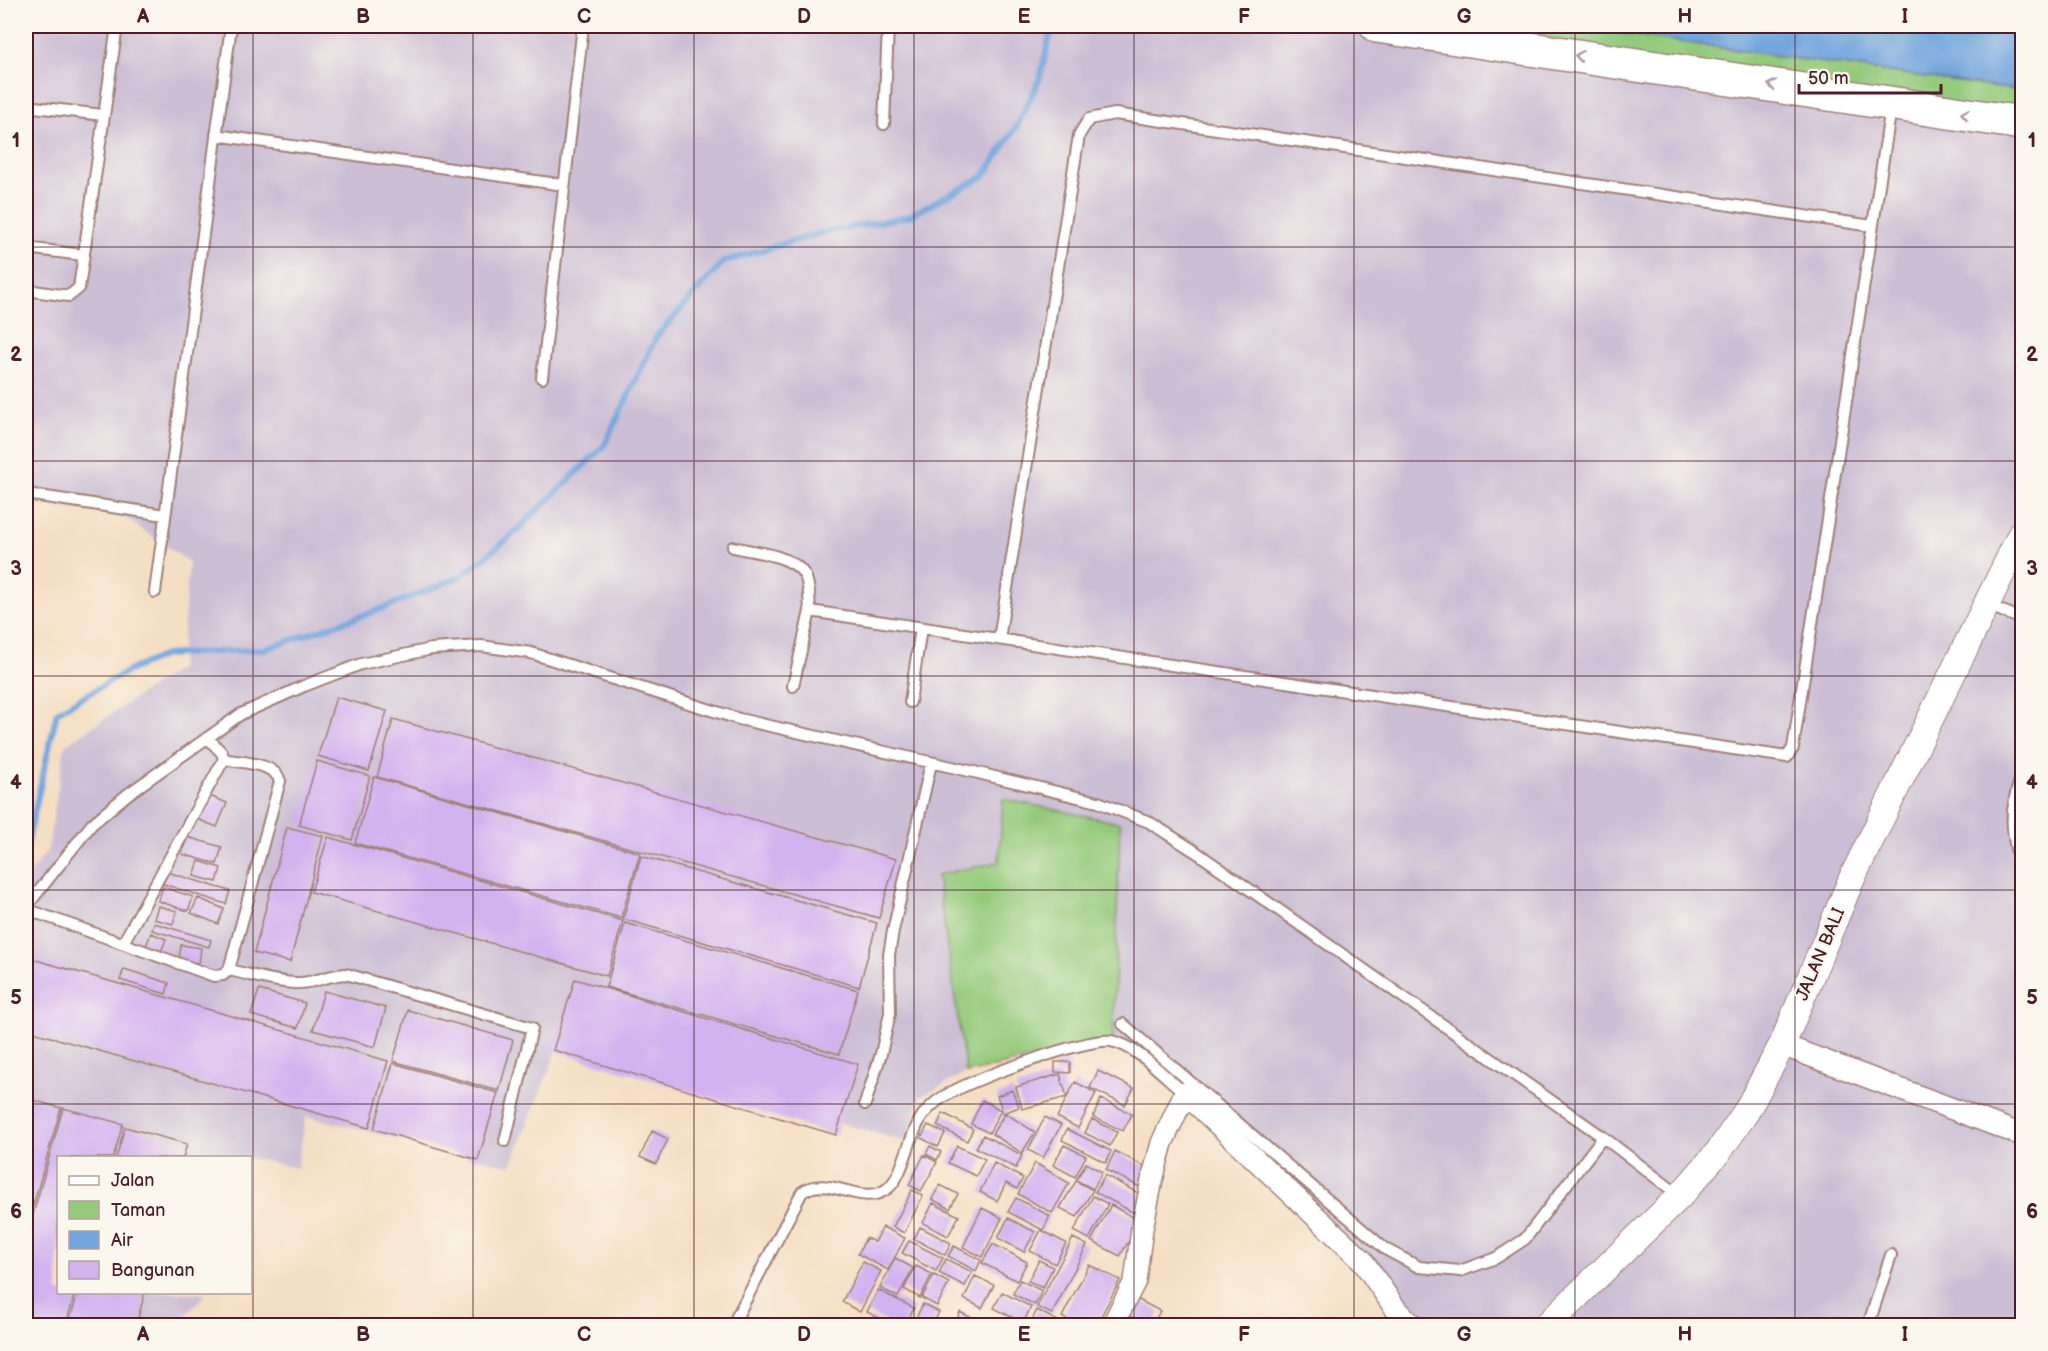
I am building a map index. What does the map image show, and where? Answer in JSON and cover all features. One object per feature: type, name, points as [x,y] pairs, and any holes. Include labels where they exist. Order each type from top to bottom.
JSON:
[{"type":"main road","points":[[1377,26],[2022,123]]},
{"type":"street","name":"JALAN BALI","points":[[1546,1326],[1680,1196],[1719,1151],[1746,1112],[1782,1045],[1852,878],[2022,532]]},
{"type":"street","points":[[1782,1045],[2022,1136]]},
{"type":"street","points":[[1112,1326],[1135,1281],[1142,1229],[1154,1172],[1162,1143],[1185,1094],[1362,1260],[1395,1308],[1413,1326]]},
{"type":"lane","points":[[26,290],[69,296],[79,288],[117,26]]},
{"type":"lane","points":[[155,592],[231,26]]},
{"type":"lane","points":[[542,378],[583,26]]},
{"type":"lane","points":[[884,124],[888,26]]},
{"type":"lane","points":[[810,611],[1787,757],[1793,748],[1892,103]]},
{"type":"lane","points":[[26,106],[103,115]]},
{"type":"lane","points":[[999,639],[1079,135],[1089,119],[1115,114],[1872,226]]},
{"type":"lane","points":[[216,135],[564,185]]},
{"type":"lane","points":[[26,248],[83,255]]},
{"type":"lane","points":[[26,494],[165,515]]},
{"type":"lane","points":[[733,547],[786,560],[797,565],[805,575],[809,590],[810,611],[793,686]]},
{"type":"lane","points":[[1987,605],[2022,619]]},
{"type":"lane","points":[[910,702],[921,628]]},
{"type":"lane","points":[[224,759],[270,768],[278,774],[280,781],[229,970],[223,975],[214,976],[26,908],[92,824],[128,794],[242,714],[361,664],[432,649],[481,646],[531,653],[739,719],[1098,802],[1149,822],[1206,859],[1603,1137],[1680,1196]]},
{"type":"lane","points":[[123,943],[224,759],[222,753],[208,738]]},
{"type":"lane","points":[[865,1104],[881,1054],[890,1013],[889,955],[931,763]]},
{"type":"lane","points":[[2022,776],[2016,791],[2013,824],[2014,844],[2022,870]]},
{"type":"lane","points":[[229,970],[297,984],[346,974],[532,1028],[505,1141]]},
{"type":"lane","points":[[1123,1024],[1385,1249],[1419,1267],[1460,1271],[1496,1258],[1525,1239],[1603,1137]]},
{"type":"lane","points":[[732,1326],[802,1192],[810,1186],[822,1185],[862,1194],[876,1194],[889,1188],[923,1115],[950,1093],[1052,1054],[1098,1042],[1111,1041],[1137,1053],[1185,1094]]},
{"type":"lane","points":[[1868,1326],[1891,1255]]},
{"type":"shaded area","points":[[26,26],[1344,26],[2022,127],[2022,1325],[1421,1325],[1170,1080],[1113,1041],[1003,800],[999,862],[937,875],[966,1073],[920,1097],[906,1142],[560,1042],[511,1166],[306,1116],[297,1168],[252,1158],[252,1156],[57,1156],[57,1294],[206,1294],[176,1325],[26,1325],[26,879],[48,849],[65,745],[180,668],[189,562],[121,515],[26,503]]},
{"type":"green space","points":[[1377,26],[1571,26],[2022,91],[2022,123]]},
{"type":"green space","points":[[1003,799],[1120,823],[1113,1041],[966,1073],[937,875],[999,862]]},
{"type":"water","points":[[1571,26],[2022,26],[2022,91]]},
{"type":"building","points":[[336,697],[387,711],[369,771],[318,756]]},
{"type":"building","points":[[393,719],[896,859],[879,918],[377,777]]},
{"type":"building","points":[[317,761],[370,776],[352,840],[299,825]]},
{"type":"building","points":[[374,777],[640,853],[621,918],[355,843]]},
{"type":"building","points":[[207,795],[227,803],[217,827],[197,819]]},
{"type":"building","points":[[287,827],[323,836],[290,962],[254,953]]},
{"type":"building","points":[[187,837],[222,847],[217,864],[182,854]]},
{"type":"building","points":[[328,837],[623,921],[607,976],[311,892]]},
{"type":"building","points":[[641,856],[877,923],[859,987],[623,919]]},
{"type":"building","points":[[199,861],[221,868],[217,882],[194,876]]},
{"type":"building","points":[[167,872],[230,891],[226,904],[163,884]]},
{"type":"building","points":[[163,887],[193,897],[188,911],[158,901]]},
{"type":"building","points":[[198,898],[224,909],[218,924],[191,913]]},
{"type":"building","points":[[158,906],[177,911],[173,924],[154,919]]},
{"type":"building","points":[[154,923],[211,940],[209,947],[152,930]]},
{"type":"building","points":[[625,923],[858,990],[839,1054],[606,987]]},
{"type":"building","points":[[151,933],[166,939],[161,952],[146,946]]},
{"type":"building","points":[[181,945],[201,948],[199,963],[179,960]]},
{"type":"building","points":[[29,958],[388,1061],[369,1128],[26,1030],[26,970]]},
{"type":"building","points":[[124,969],[169,983],[166,994],[120,980]]},
{"type":"building","points":[[575,979],[858,1064],[836,1135],[553,1050]]},
{"type":"building","points":[[259,990],[305,1003],[298,1028],[251,1015]]},
{"type":"building","points":[[324,991],[386,1008],[375,1047],[313,1030]]},
{"type":"building","points":[[408,1010],[513,1040],[499,1091],[393,1061]]},
{"type":"building","points":[[1055,1062],[1070,1062],[1070,1073],[1055,1072]]},
{"type":"building","points":[[393,1063],[498,1093],[478,1160],[374,1129]]},
{"type":"building","points":[[1098,1071],[1134,1088],[1125,1105],[1090,1088]]},
{"type":"building","points":[[1060,1074],[1067,1097],[1022,1109],[1016,1087]]},
{"type":"building","points":[[1075,1082],[1096,1093],[1078,1128],[1057,1117]]},
{"type":"building","points":[[1012,1090],[1019,1107],[1003,1113],[997,1096]]},
{"type":"building","points":[[26,1098],[61,1108],[26,1230]]},
{"type":"building","points":[[1101,1099],[1132,1114],[1123,1131],[1093,1117]]},
{"type":"building","points":[[982,1100],[1001,1110],[989,1133],[971,1124]]},
{"type":"building","points":[[63,1108],[123,1124],[114,1156],[57,1156],[57,1294],[74,1294],[66,1326],[26,1326],[26,1239]]},
{"type":"building","points":[[943,1113],[973,1129],[967,1141],[937,1126]]},
{"type":"building","points":[[1005,1113],[1035,1132],[1022,1153],[992,1134]]},
{"type":"building","points":[[1045,1117],[1061,1125],[1043,1158],[1028,1150]]},
{"type":"building","points":[[1092,1119],[1117,1132],[1110,1146],[1085,1133]]},
{"type":"building","points":[[928,1125],[945,1133],[938,1147],[921,1138]]},
{"type":"building","points":[[125,1127],[187,1144],[184,1156],[117,1156]]},
{"type":"building","points":[[1067,1129],[1111,1151],[1106,1163],[1062,1140]]},
{"type":"building","points":[[652,1131],[668,1139],[656,1164],[640,1157]]},
{"type":"building","points":[[983,1135],[1022,1155],[1016,1168],[976,1148]]},
{"type":"building","points":[[1064,1145],[1086,1156],[1075,1177],[1053,1165]]},
{"type":"building","points":[[930,1146],[941,1152],[937,1160],[926,1154]]},
{"type":"building","points":[[957,1146],[985,1159],[976,1176],[948,1163]]},
{"type":"building","points":[[1115,1151],[1150,1169],[1140,1187],[1106,1170]]},
{"type":"building","points":[[924,1155],[937,1162],[921,1191],[909,1185]]},
{"type":"building","points":[[994,1163],[1023,1178],[1017,1189],[1006,1183],[997,1201],[980,1192]]},
{"type":"building","points":[[1035,1163],[1069,1183],[1052,1213],[1018,1194]]},
{"type":"building","points":[[1086,1163],[1102,1172],[1093,1189],[1076,1180]]},
{"type":"building","points":[[1105,1175],[1145,1197],[1136,1214],[1095,1192]]},
{"type":"building","points":[[1076,1181],[1093,1190],[1077,1217],[1060,1208]]},
{"type":"building","points":[[940,1185],[958,1194],[950,1209],[932,1199]]},
{"type":"building","points":[[912,1190],[923,1196],[904,1233],[893,1227]]},
{"type":"building","points":[[1093,1196],[1108,1204],[1089,1239],[1074,1231]]},
{"type":"building","points":[[1016,1198],[1050,1216],[1043,1230],[1008,1212]]},
{"type":"building","points":[[933,1203],[959,1216],[948,1236],[923,1223]]},
{"type":"building","points":[[1111,1205],[1140,1221],[1120,1256],[1091,1241]]},
{"type":"building","points":[[982,1208],[1002,1218],[982,1257],[963,1247]]},
{"type":"building","points":[[1008,1218],[1035,1232],[1024,1252],[998,1238]]},
{"type":"building","points":[[883,1227],[905,1238],[888,1270],[858,1254],[866,1238],[875,1242]]},
{"type":"building","points":[[920,1227],[951,1243],[945,1255],[914,1239]]},
{"type":"building","points":[[1041,1230],[1066,1243],[1055,1264],[1030,1251]]},
{"type":"building","points":[[1073,1238],[1087,1245],[1052,1314],[1037,1307]]},
{"type":"building","points":[[909,1241],[943,1258],[936,1271],[902,1253]]},
{"type":"building","points":[[993,1244],[1027,1262],[1017,1281],[982,1263]]},
{"type":"building","points":[[954,1246],[981,1260],[976,1271],[948,1256]]},
{"type":"building","points":[[895,1258],[913,1268],[898,1297],[880,1288]]},
{"type":"building","points":[[946,1259],[972,1272],[965,1286],[939,1273]]},
{"type":"building","points":[[1039,1260],[1053,1267],[1043,1288],[1028,1281]]},
{"type":"building","points":[[863,1262],[881,1271],[860,1312],[842,1302]]},
{"type":"building","points":[[1089,1265],[1120,1280],[1096,1326],[1079,1326],[1062,1317]]},
{"type":"building","points":[[916,1266],[932,1274],[920,1298],[904,1289]]},
{"type":"building","points":[[934,1275],[949,1283],[937,1306],[922,1298]]},
{"type":"building","points":[[975,1276],[994,1285],[982,1308],[964,1299]]},
{"type":"building","points":[[1020,1280],[1042,1291],[1035,1305],[1013,1294]]},
{"type":"building","points":[[878,1290],[914,1308],[905,1326],[894,1326],[867,1312]]},
{"type":"building","points":[[1002,1292],[1031,1307],[1023,1323],[994,1308]]},
{"type":"building","points":[[77,1294],[144,1294],[136,1326],[68,1326]]},
{"type":"building","points":[[1133,1297],[1160,1311],[1152,1326],[1124,1313]]},
{"type":"building","points":[[923,1304],[939,1312],[932,1326],[912,1326]]},
{"type":"building","points":[[1037,1310],[1067,1326],[1029,1326]]},
{"type":"building","points":[[960,1312],[976,1320],[973,1326],[954,1326]]},
{"type":"building","points":[[1123,1316],[1141,1326],[1119,1326]]},
{"type":"building","points":[[871,1318],[887,1326],[867,1326]]},
{"type":"building","points":[[1001,1320],[1012,1326],[998,1326]]},
{"type":"waterway","points":[[26,849],[57,712],[128,671],[165,655],[265,649],[384,608],[460,577],[510,537],[604,446],[657,336],[723,262],[817,234],[909,216],[984,176],[1017,126],[1040,78],[1052,26]]}]
